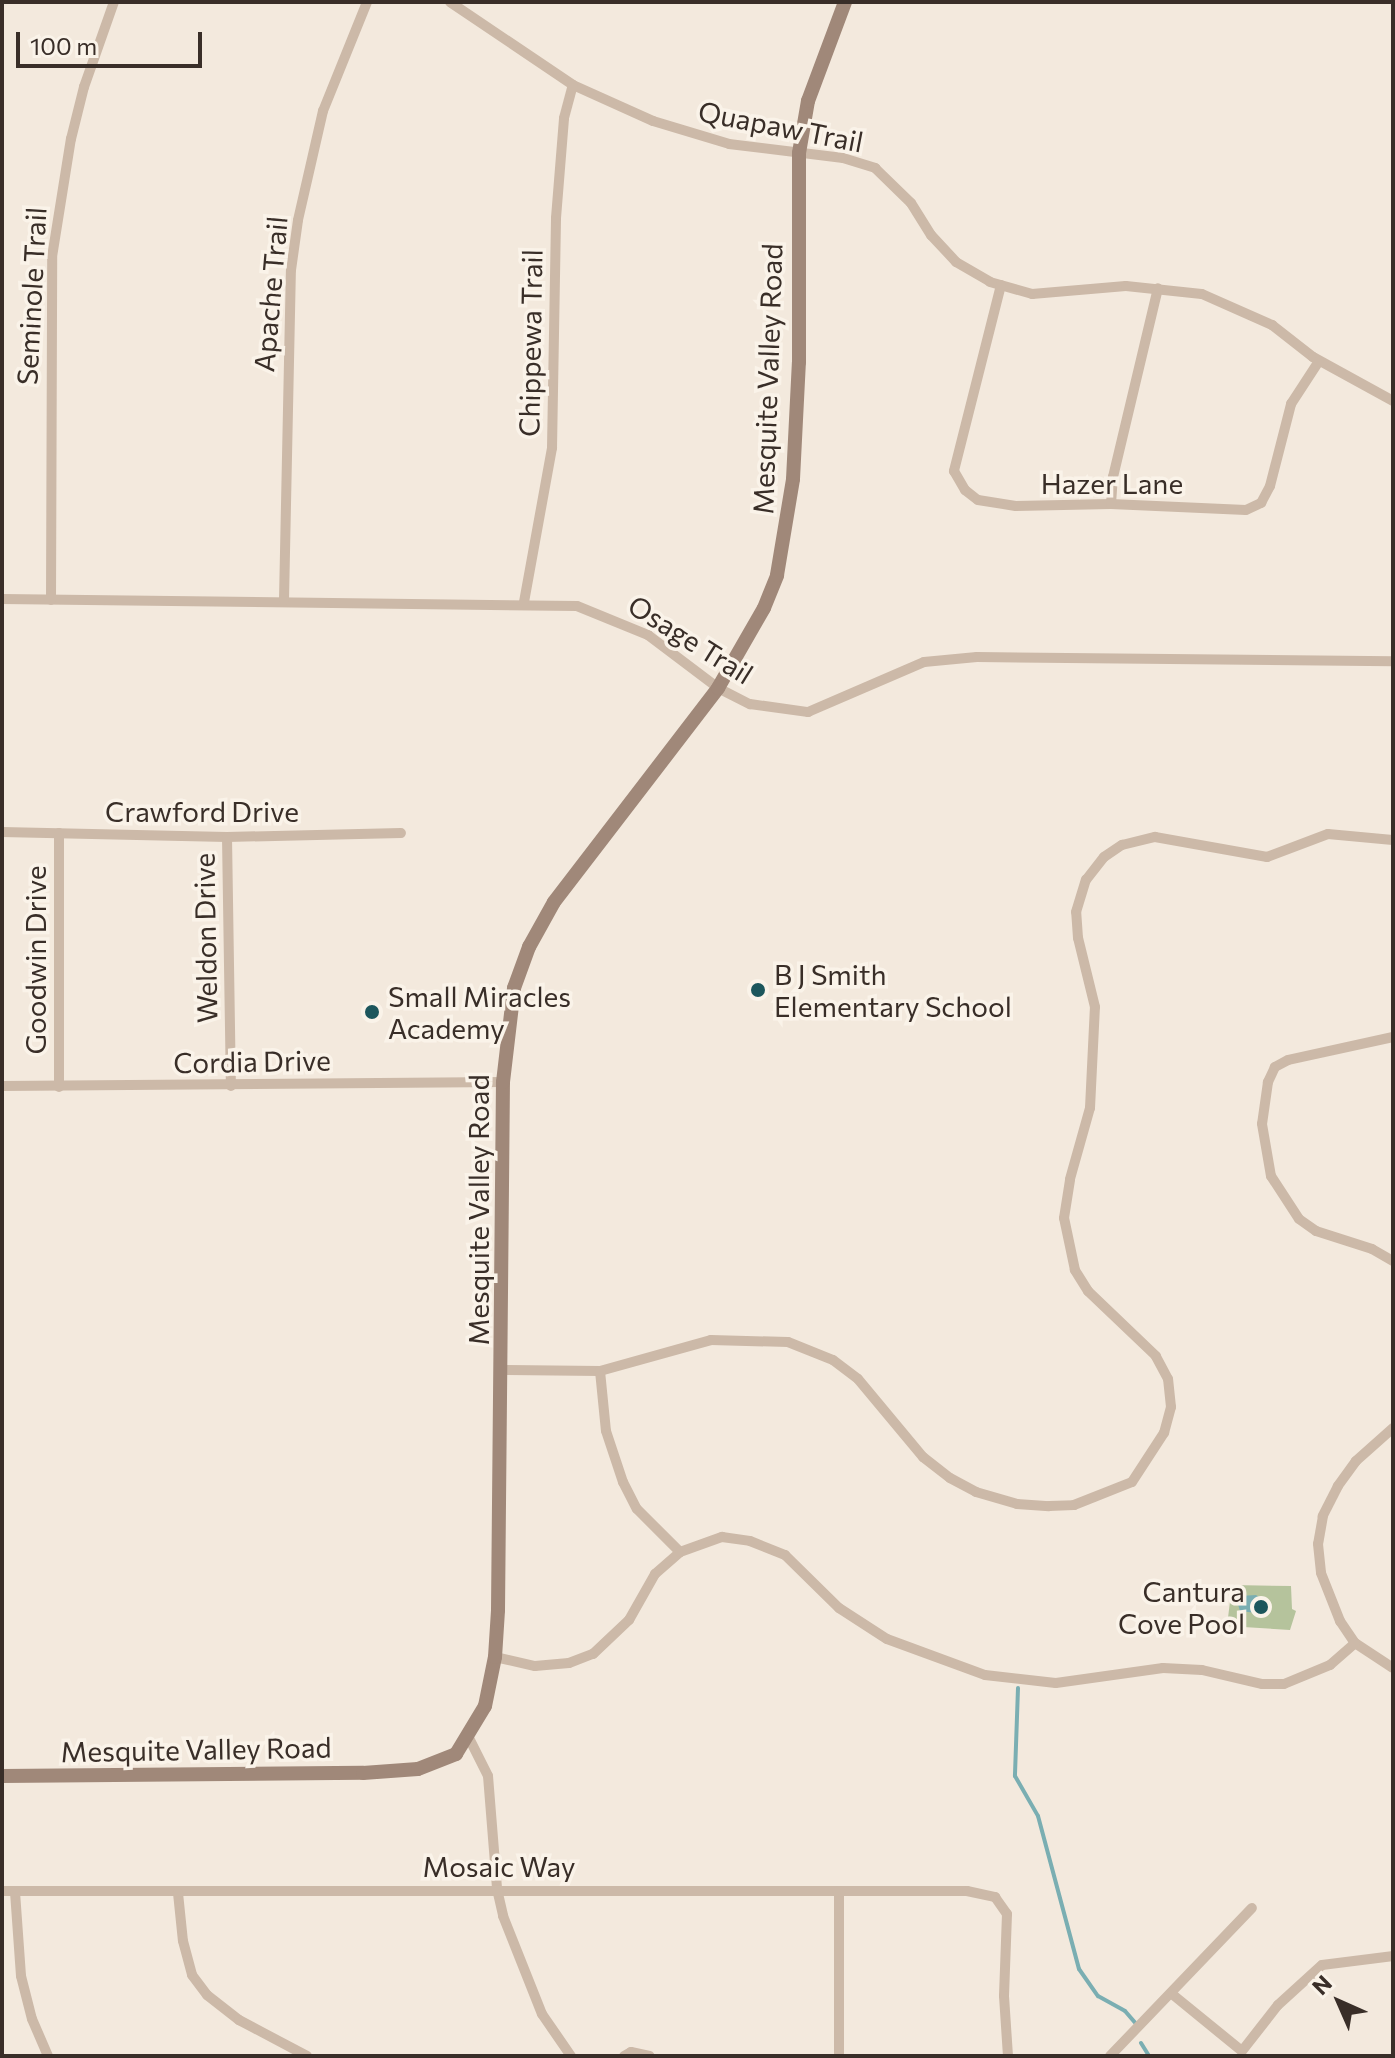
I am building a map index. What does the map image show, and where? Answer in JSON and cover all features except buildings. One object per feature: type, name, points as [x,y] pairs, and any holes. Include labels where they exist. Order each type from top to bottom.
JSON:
[{"type":"street","name":"Seminole Trail","points":[[51,600],[52,257],[71,139],[84,87],[114,2]]},
{"type":"street","name":"Apache Trail","points":[[284,600],[291,270],[298,220],[323,111],[367,2]]},
{"type":"street","name":"Quapaw Trail","points":[[450,2],[573,85],[690,135],[729,144],[843,158],[875,168],[911,203],[931,235],[956,262],[1001,285],[1032,294],[1126,286],[1202,294],[1272,325],[1319,361],[1393,401]]},
{"type":"street","name":"Mesquite Valley Road","points":[[2,1776],[363,1773],[418,1769],[456,1754],[469,1738],[485,1706],[495,1657],[503,1370],[503,1082],[514,988],[554,902],[718,688],[764,608],[777,575],[790,516],[799,362],[799,153],[808,101],[845,2]]},
{"type":"street","name":"Chippewa Trail","points":[[524,602],[552,448],[556,218],[564,118],[573,85]]},
{"type":"street","name":"Hazer Lane","points":[[1001,285],[954,471],[965,490],[978,500],[1016,506],[1111,504],[1246,510],[1261,503],[1270,486],[1291,404],[1319,361]]},
{"type":"street","points":[[1111,504],[1113,477],[1158,288]]},
{"type":"street","name":"Osage Trail","points":[[2,599],[524,602],[577,606],[623,622],[671,650],[718,688],[750,704],[808,712],[924,662],[977,657],[1393,661]]},
{"type":"street","name":"Crawford Drive","points":[[2,832],[227,837],[401,833]]},
{"type":"street","name":"Goodwin Drive","points":[[59,833],[59,1087]]},
{"type":"street","points":[[503,1370],[600,1371],[711,1340],[788,1342],[833,1360],[858,1379],[923,1457],[950,1478],[976,1492],[1017,1504],[1074,1505],[1132,1482],[1164,1433],[1171,1407],[1168,1379],[1156,1356],[1088,1291],[1075,1270],[1064,1218],[1070,1179],[1090,1108],[1095,1007],[1078,938],[1076,912],[1086,880],[1104,857],[1122,845],[1155,837],[1267,857],[1328,834],[1393,840]]},
{"type":"street","name":"Weldon Drive","points":[[227,837],[231,1086]]},
{"type":"street","points":[[1393,1037],[1288,1060],[1275,1067],[1268,1082],[1262,1124],[1271,1176],[1299,1219],[1316,1231],[1372,1249],[1393,1261]]},
{"type":"street","name":"Cordia Drive","points":[[2,1086],[503,1082]]},
{"type":"street","points":[[600,1371],[606,1431],[623,1482],[637,1509],[680,1552]]},
{"type":"street","points":[[1393,1428],[1356,1461],[1338,1486],[1323,1516],[1318,1544],[1321,1573],[1331,1603],[1355,1643],[1393,1668]]},
{"type":"street","points":[[495,1657],[535,1666],[569,1663],[593,1654],[629,1620],[655,1574],[680,1552],[722,1537],[750,1541],[785,1555],[839,1608],[887,1639],[985,1675],[1056,1683],[1163,1668],[1202,1670],[1262,1684],[1284,1684],[1330,1665],[1355,1643]]},
{"type":"street","points":[[469,1738],[488,1776],[497,1889],[542,2014],[571,2056]]},
{"type":"street","name":"Mosaic Way","points":[[2,1891],[967,1891],[995,1897],[1007,1914],[1004,1996],[1008,2056]]},
{"type":"street","points":[[839,1891],[839,2056]]},
{"type":"street","points":[[15,1892],[21,1976],[32,2019],[48,2056]]},
{"type":"street","points":[[178,1893],[183,1941],[192,1975],[207,1995],[239,2020],[307,2056]]},
{"type":"street","points":[[1110,2056],[1252,1908]]},
{"type":"street","points":[[1172,1994],[1242,2051],[1278,2005],[1322,1965],[1393,1956]]},
{"type":"street","points":[[624,2056],[631,2052],[650,2056]]},
{"type":"green space","name":"Cantura Cove Pool","points":[[1232,1585],[1291,1586],[1292,1609],[1296,1611],[1290,1630],[1227,1626]]},
{"type":"water","points":[[1256,1595],[1269,1604],[1264,1614],[1240,1611],[1237,1601],[1240,1596]]},
{"type":"waterway","points":[[1018,1688],[1015,1776],[1038,1816],[1079,1969],[1098,1996],[1125,2011],[1137,2025]]},
{"type":"waterway","points":[[1141,2043],[1149,2056]]},
{"type":"place","name":"B J Smith Elementary School","points":[[758,990]]},
{"type":"place","name":"Small Miracles Academy","points":[[372,1012]]},
{"type":"place","name":"Cantura Cove Pool","points":[[1261,1607]]}]
